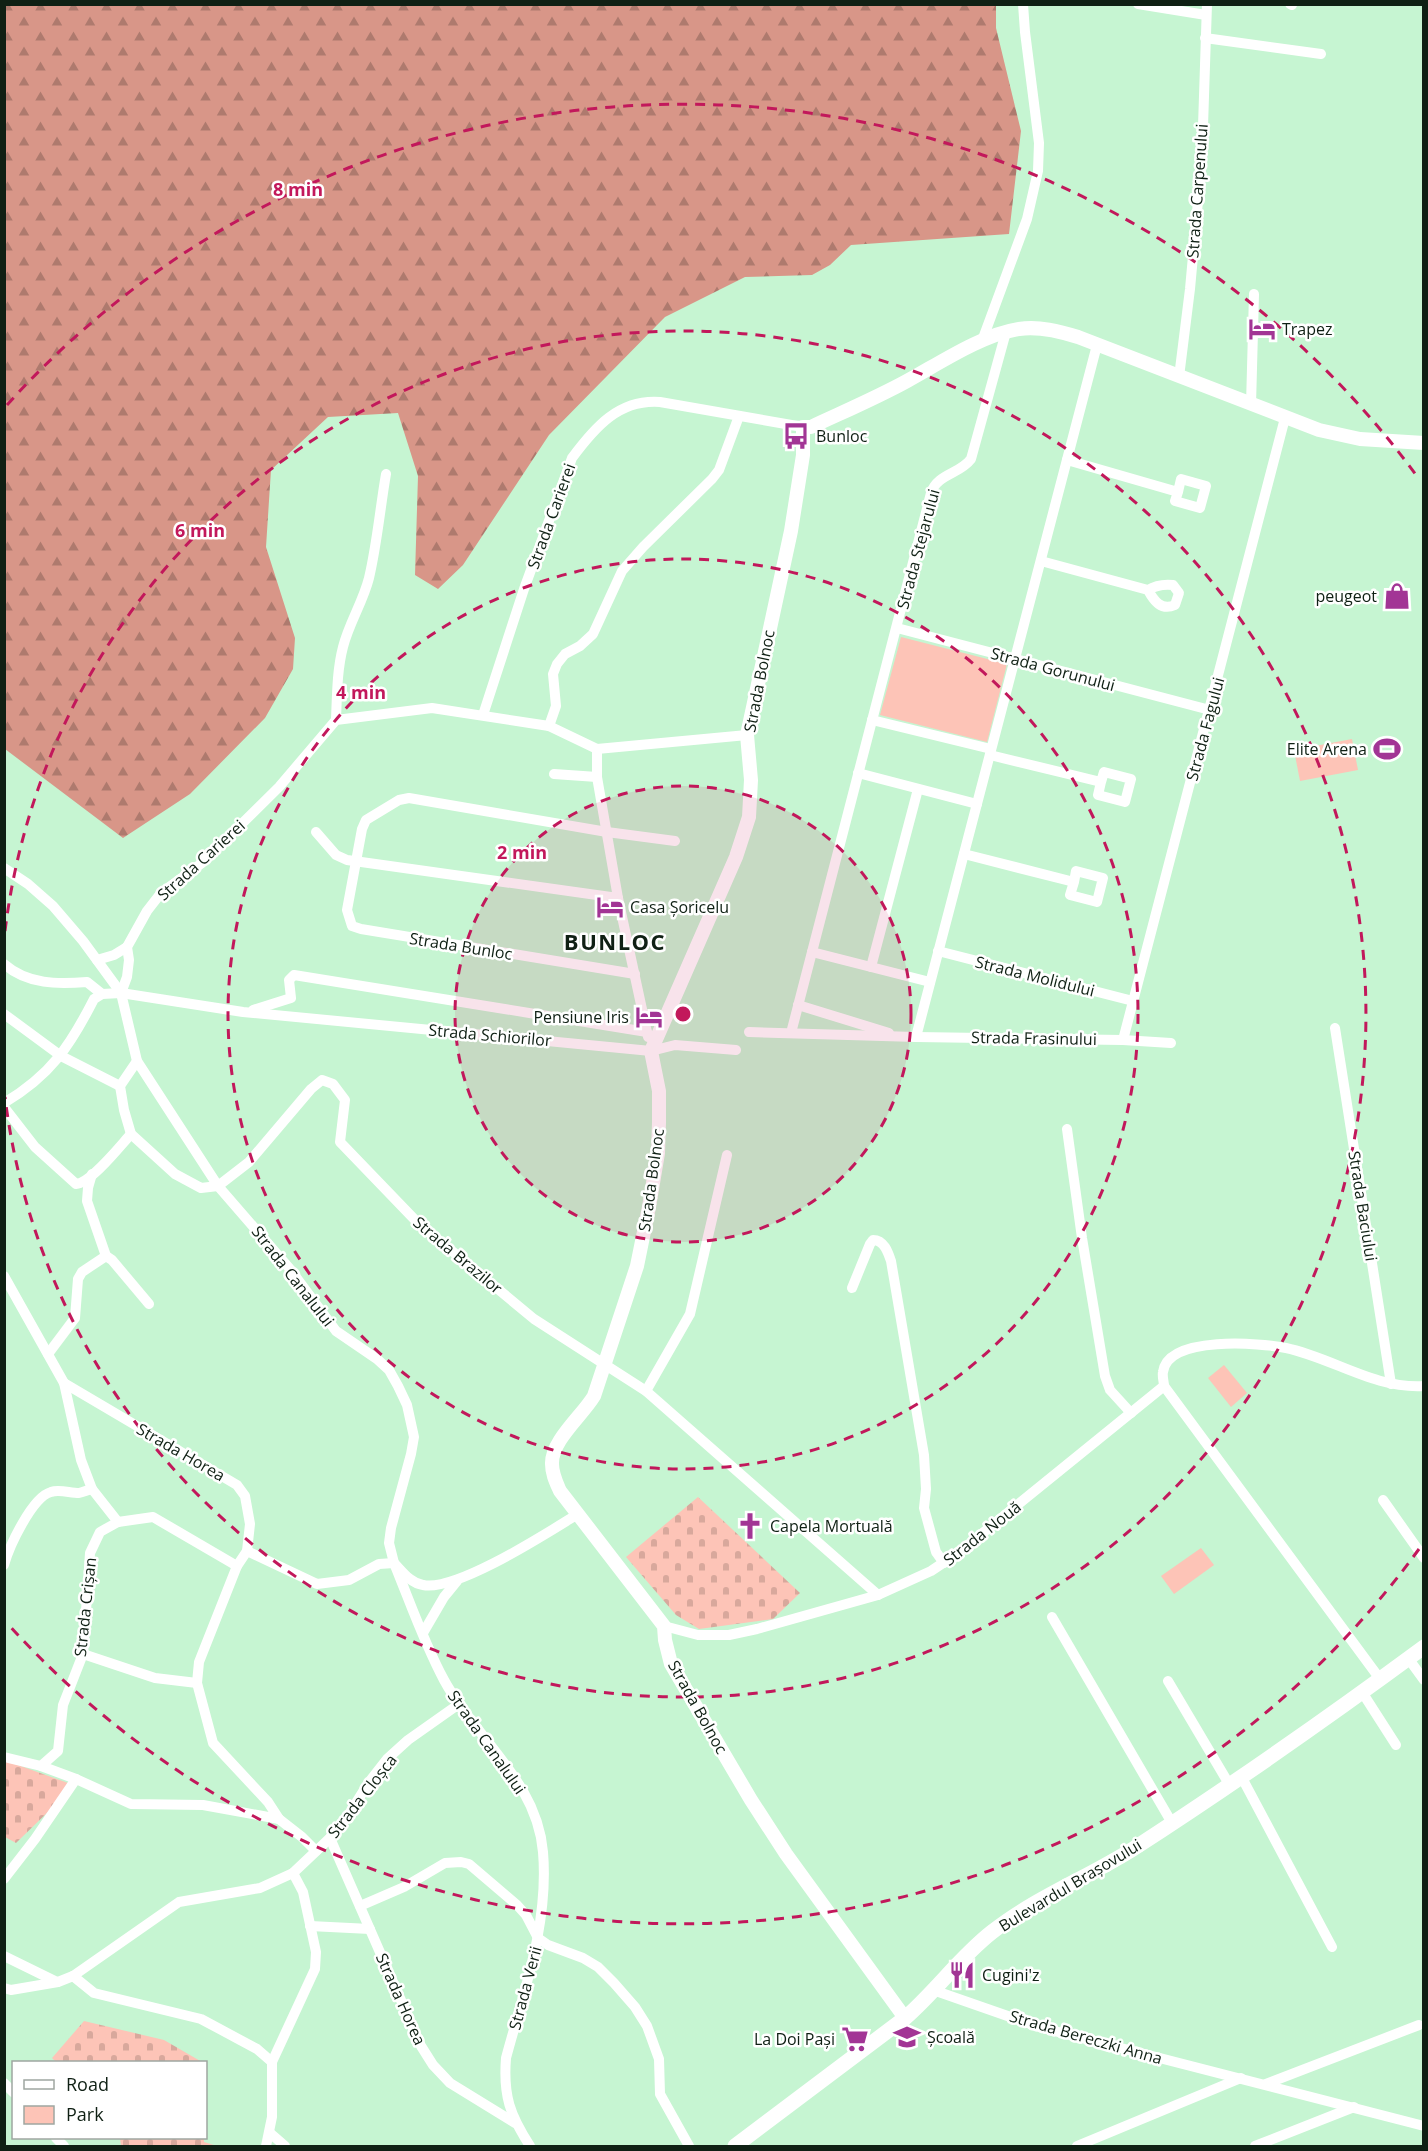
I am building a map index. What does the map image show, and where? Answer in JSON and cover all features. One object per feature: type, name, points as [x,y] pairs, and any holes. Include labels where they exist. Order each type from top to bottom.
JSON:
[{"type":"main road","name":"Bulevardul Brașovului","points":[[735,2146],[905,2018],[962,1958],[994,1930],[1116,1859],[1235,1780],[1424,1647]]},
{"type":"street","points":[[982,341],[1027,219],[1038,171],[1039,143],[1023,4]]},
{"type":"street","points":[[1138,4],[1207,10]]},
{"type":"street","name":"Strada Carpenului","points":[[1179,377],[1202,157],[1207,10]]},
{"type":"street","points":[[1205,38],[1321,54]]},
{"type":"street","points":[[1251,405],[1254,294]]},
{"type":"street","points":[[803,427],[811,427],[880,396],[982,341],[1020,329],[1062,332],[1319,430],[1360,439],[1424,443]]},
{"type":"street","name":"Strada Stejarului","points":[[791,1033],[933,486],[965,466],[971,459],[1006,332]]},
{"type":"street","points":[[916,1037],[1097,345]]},
{"type":"street","name":"Strada Carierei","points":[[483,715],[509,631],[569,465],[585,442],[610,416],[639,402],[660,402],[803,427]]},
{"type":"street","points":[[549,726],[556,706],[553,674],[557,664],[565,654],[580,646],[593,634],[622,571],[643,547],[712,480],[719,470],[739,416]]},
{"type":"street","name":"Strada Fagului","points":[[1123,1040],[1285,418]]},
{"type":"street","name":"Strada Bolnoc","points":[[803,427],[802,455],[791,531],[747,735],[751,780],[749,817],[736,857],[651,1051],[659,1091],[658,1153],[637,1266],[594,1396],[561,1438],[553,1451],[551,1462],[560,1491],[663,1626],[671,1664],[752,1800],[813,1892],[905,2018]]},
{"type":"street","points":[[1067,460],[1178,492]]},
{"type":"street","points":[[386,474],[376,546],[368,582],[343,647],[337,683],[336,720],[432,708],[549,726],[597,749],[747,735]]},
{"type":"street","points":[[1041,561],[1148,590]]},
{"type":"street","name":"Strada Gorunului","points":[[897,628],[1210,710]]},
{"type":"street","name":"Strada Carierei","points":[[127,947],[147,911],[161,893],[202,863],[279,787],[336,720]]},
{"type":"street","points":[[872,720],[1101,782]]},
{"type":"street","points":[[597,749],[597,777],[618,898],[651,1051]]},
{"type":"street","points":[[858,773],[977,804]]},
{"type":"street","points":[[554,774],[597,777]]},
{"type":"street","points":[[871,967],[918,789]]},
{"type":"street","name":"Strada Bunloc","points":[[635,974],[352,926],[347,910],[355,861],[366,820],[399,800],[410,798],[607,832],[675,841]]},
{"type":"street","points":[[316,832],[336,855],[347,860],[618,898]]},
{"type":"street","points":[[964,854],[1074,882]]},
{"type":"street","points":[[4,868],[28,884],[53,906],[121,993]]},
{"type":"street","points":[[97,960],[114,955],[127,947],[128,977],[121,993]]},
{"type":"street","name":"Strada Molidului","points":[[938,951],[1133,1001]]},
{"type":"street","points":[[812,952],[930,982]]},
{"type":"street","points":[[4,963],[21,975],[43,983],[87,982],[102,994],[94,999],[61,1056],[30,1086],[4,1105],[35,1148],[70,1181],[81,1184],[131,1134]]},
{"type":"street","name":"Strada Schiorilor","points":[[243,1012],[291,998],[289,980],[294,975],[647,1032]]},
{"type":"street","name":"Strada Schiorilor","points":[[102,994],[121,993],[243,1012],[651,1051],[675,1045],[736,1050]]},
{"type":"street","name":"Strada Canalului","points":[[121,993],[137,1061],[218,1186],[290,1269],[336,1331],[389,1370],[407,1405],[414,1437],[391,1528],[390,1543],[393,1563],[445,1681],[459,1704],[509,1767],[524,1792],[536,1820],[543,1851],[538,1938]]},
{"type":"street","name":"Strada Frasinului","points":[[798,1005],[897,1036]]},
{"type":"street","points":[[4,1014],[61,1056],[120,1086]]},
{"type":"street","name":"Strada Baciului","points":[[1335,1028],[1390,1384]]},
{"type":"street","name":"Strada Frasinului","points":[[749,1032],[1171,1042]]},
{"type":"street","points":[[137,1061],[120,1086],[131,1134],[175,1174],[201,1188],[218,1186]]},
{"type":"street","name":"Strada Brazilor","points":[[218,1186],[249,1162],[310,1089],[322,1080],[333,1084],[345,1100],[340,1142],[417,1222],[534,1319],[646,1391],[878,1595]]},
{"type":"street","points":[[1067,1129],[1105,1376],[1110,1390],[1131,1413]]},
{"type":"street","points":[[646,1391],[690,1314],[728,1155]]},
{"type":"street","points":[[93,1174],[88,1188],[87,1201],[106,1256],[112,1260],[149,1304]]},
{"type":"street","points":[[852,1288],[870,1244],[873,1240],[878,1240],[884,1245],[891,1261],[924,1455],[926,1489],[924,1508],[936,1552],[944,1563]]},
{"type":"street","points":[[48,1354],[75,1318],[78,1279],[82,1272],[106,1256]]},
{"type":"street","points":[[4,1276],[64,1383],[81,1460],[92,1489],[118,1522],[153,1517],[237,1566]]},
{"type":"street","points":[[1380,1679],[1164,1386],[1162,1371],[1167,1362],[1176,1354],[1189,1348],[1214,1344],[1284,1348],[1313,1355],[1360,1375],[1390,1384],[1424,1386]]},
{"type":"street","name":"Strada Horea","points":[[64,1383],[237,1485],[246,1496],[250,1524],[247,1551]]},
{"type":"street","name":"Strada Nouă","points":[[663,1626],[698,1635],[729,1635],[878,1595],[944,1563],[1164,1386]]},
{"type":"street","points":[[4,1565],[6,1549],[24,1519],[45,1494],[53,1491],[79,1493],[92,1489]]},
{"type":"street","points":[[1383,1500],[1424,1558]]},
{"type":"street","points":[[316,1851],[279,1819],[268,1802],[213,1743],[197,1683],[199,1662],[237,1566],[247,1551],[317,1584],[349,1580],[379,1564],[393,1563],[406,1577],[420,1585],[434,1587],[458,1581],[578,1514]]},
{"type":"street","name":"Strada Crișan","points":[[41,1766],[58,1750],[63,1705],[83,1654],[90,1553],[100,1532],[118,1522]]},
{"type":"street","points":[[423,1633],[444,1597],[458,1581]]},
{"type":"street","points":[[1052,1617],[1172,1822]]},
{"type":"street","points":[[83,1654],[156,1678],[197,1683]]},
{"type":"street","points":[[1408,1658],[1424,1680]]},
{"type":"street","points":[[1168,1681],[1235,1780],[1332,1947]]},
{"type":"street","points":[[1362,1692],[1396,1745]]},
{"type":"street","name":"Strada Cloșca","points":[[4,1988],[10,1990],[58,1982],[73,1976],[179,1902],[260,1888],[294,1873],[346,1819],[369,1782],[387,1759],[408,1740],[459,1704]]},
{"type":"street","points":[[4,1744],[7,1757],[76,1779],[131,1804],[203,1805],[279,1819]]},
{"type":"street","points":[[4,1879],[76,1779]]},
{"type":"street","name":"Strada Horea","points":[[330,1838],[421,2046],[433,2065],[450,2083],[515,2123]]},
{"type":"street","name":"Strada Verii","points":[[360,1906],[404,1887],[445,1863],[460,1862],[469,1864],[526,1915],[538,1938],[506,2058],[505,2088],[515,2123],[530,2146]]},
{"type":"street","points":[[266,2146],[270,2133],[272,2062],[315,1969],[316,1952],[303,1892],[294,1873]]},
{"type":"street","points":[[310,1926],[370,1929]]},
{"type":"street","points":[[538,1938],[548,1945],[583,1958],[598,1967],[643,2018],[659,2059],[660,2094],[689,2146]]},
{"type":"street","points":[[4,1956],[58,1982]]},
{"type":"street","points":[[73,1976],[93,1993],[201,2019],[257,2049],[272,2062]]},
{"type":"street","name":"Strada Bereczki Anna","points":[[933,1990],[1040,2027],[1424,2126]]},
{"type":"street","points":[[1266,2084],[1419,2025]]},
{"type":"street","points":[[1077,2146],[1241,2078]]},
{"type":"street","points":[[1255,2146],[1354,2107]]},
{"type":"street","points":[[270,2133],[285,2146]]},
{"type":"green space","points":[[5,4],[996,5],[996,28],[1021,131],[1009,234],[851,245],[830,265],[812,275],[745,277],[665,317],[549,435],[463,565],[438,589],[415,575],[418,476],[398,413],[328,417],[271,470],[266,547],[295,638],[293,669],[265,718],[190,794],[123,838],[5,749]]},
{"type":"green space","points":[[901,637],[1007,664],[987,742],[880,715]]},
{"type":"green space","points":[[1352,739],[1358,770],[1300,781],[1294,750]]},
{"type":"green space","points":[[1224,1365],[1247,1393],[1231,1407],[1208,1378]]},
{"type":"green space","points":[[698,1497],[800,1593],[773,1619],[699,1629],[676,1615],[626,1557]]},
{"type":"green space","points":[[1201,1548],[1214,1565],[1174,1594],[1161,1576]]},
{"type":"green space","points":[[4,1760],[68,1783],[51,1809],[16,1843],[5,1837]]},
{"type":"green space","points":[[84,2021],[164,2040],[200,2061],[55,2061],[52,2058]]},
{"type":"green space","points":[[120,2139],[204,2139],[204,2142],[217,2146],[121,2146]]},
{"type":"place","name":"Trapez","points":[[1262,329]]},
{"type":"place","name":"Bunloc","points":[[796,436]]},
{"type":"place","name":"peugeot","points":[[1397,596]]},
{"type":"place","name":"Elite Arena","points":[[1387,749]]},
{"type":"place","name":"Casa Șoricelu","points":[[610,907]]},
{"type":"place","name":"Pensiune Iris","points":[[649,1017]]},
{"type":"place","name":"Capela Mortuală","points":[[750,1526]]},
{"type":"place","name":"Cugini'z","points":[[962,1975]]},
{"type":"place","name":"Școală","points":[[907,2037]]},
{"type":"place","name":"La Doi Pași","points":[[855,2039]]},
{"type":"district","name":"BUNLOC","points":[[615,942]]}]
